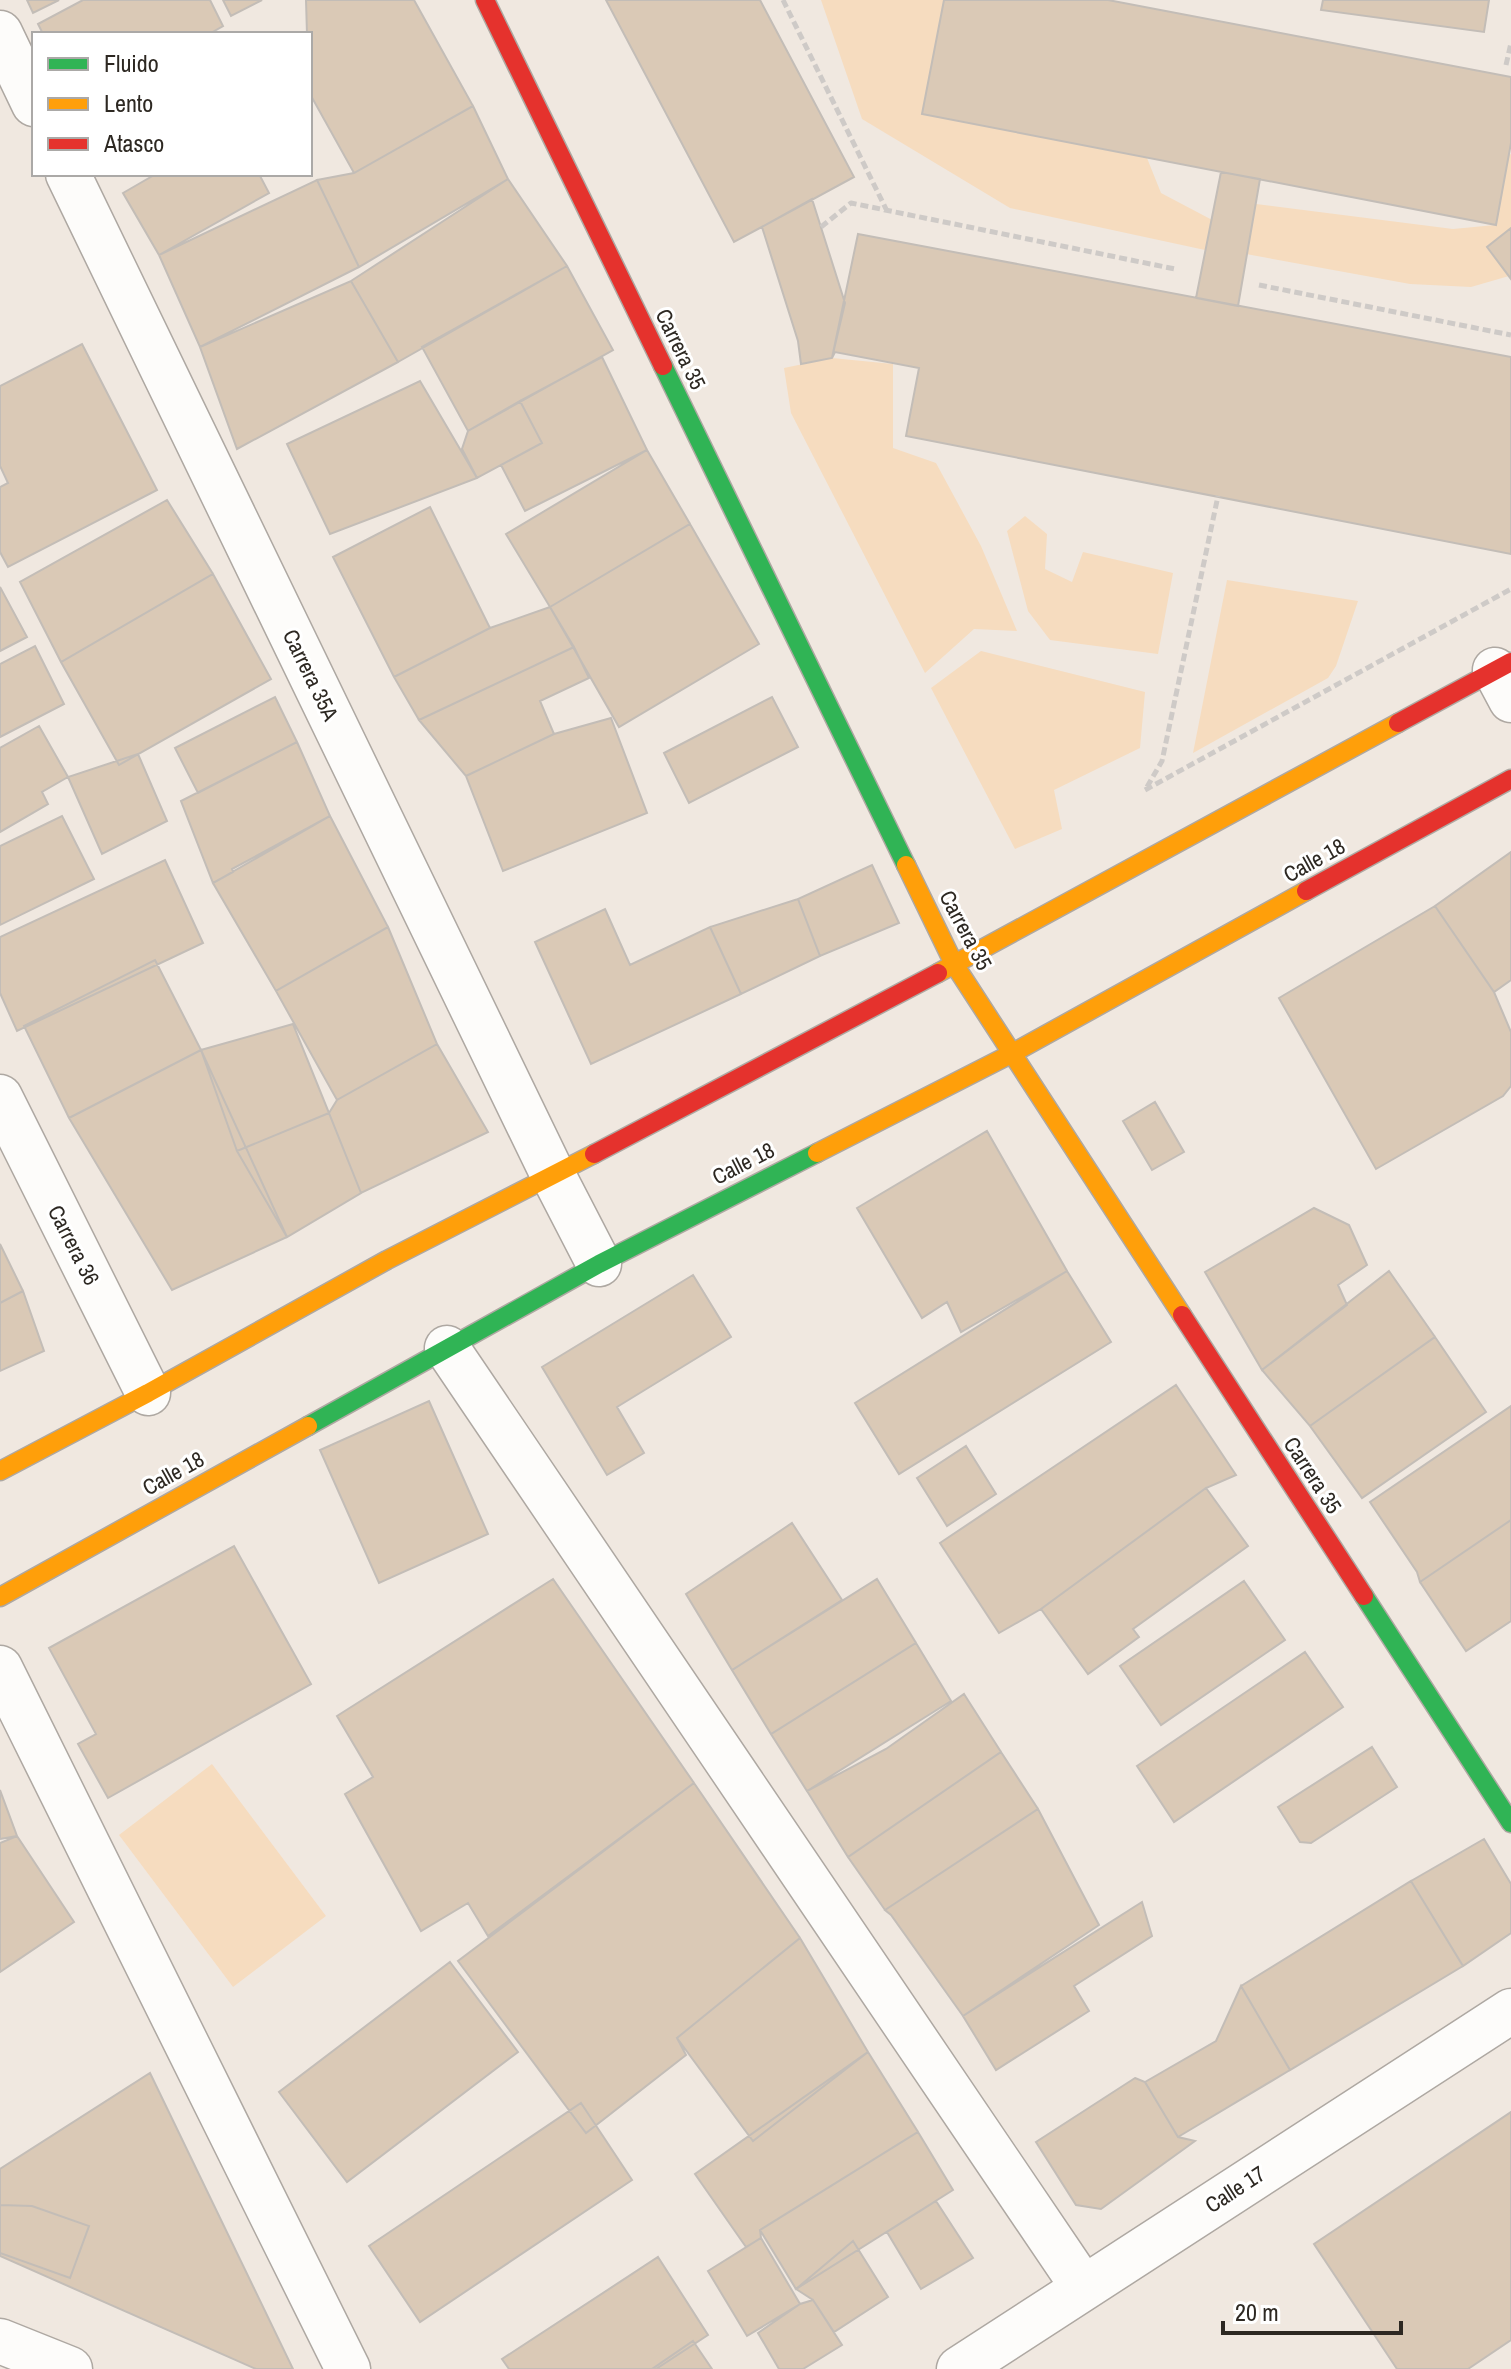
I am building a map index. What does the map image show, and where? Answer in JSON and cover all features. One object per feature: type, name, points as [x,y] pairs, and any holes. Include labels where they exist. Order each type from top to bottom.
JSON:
[{"type":"main road","name":"Carrera 35","points":[[485,0],[954,964],[1511,1823]]},
{"type":"main road","points":[[0,1471],[387,1260],[954,964],[1137,863],[1506,677]]},
{"type":"main road","name":"Calle 18","points":[[0,1597],[599,1264],[1011,1054],[1511,779]]},
{"type":"street","points":[[0,33],[32,100]]},
{"type":"street","name":"Carrera 35A","points":[[69,176],[599,1264]]},
{"type":"street","name":"Carrera 36","points":[[0,1097],[148,1393]]},
{"type":"street","points":[[447,1348],[1083,2287]]},
{"type":"street","points":[[0,1668],[348,2369]]},
{"type":"street","name":"Calle 17","points":[[959,2369],[1511,2011]]},
{"type":"street","points":[[0,2341],[70,2369]]},
{"type":"path","points":[[783,0],[888,212]]},
{"type":"path","points":[[1506,65],[1511,43]]},
{"type":"path","points":[[821,227],[851,203],[1175,269]]},
{"type":"path","points":[[1259,285],[1511,335]]},
{"type":"path","points":[[1137,863],[1145,790],[1162,761],[1218,496]]},
{"type":"path","points":[[1145,790],[1511,589]]},
{"type":"shaded area","points":[[821,0],[944,0],[922,114],[1147,158],[1161,193],[1216,222],[1205,250],[1010,208],[862,119]]},
{"type":"shaded area","points":[[1511,154],[1511,228],[1487,248],[1509,276],[1471,287],[1410,284],[1246,254],[1256,204],[1453,229],[1495,225]]},
{"type":"shaded area","points":[[832,358],[893,364],[893,448],[936,463],[981,546],[1017,631],[974,629],[925,673],[791,413],[784,368]]},
{"type":"shaded area","points":[[1025,516],[1047,534],[1045,569],[1072,582],[1083,552],[1173,573],[1158,654],[1050,640],[1028,611],[1007,531]]},
{"type":"shaded area","points":[[1227,580],[1358,601],[1336,666],[1328,678],[1193,753]]},
{"type":"shaded area","points":[[981,651],[1145,692],[1140,748],[1054,790],[1062,829],[1015,849],[931,688]]},
{"type":"shaded area","points":[[212,1764],[326,1916],[233,1987],[119,1835]]},
{"type":"building","points":[[27,0],[59,0],[33,13]]},
{"type":"building","points":[[83,0],[210,0],[223,26],[212,32],[42,32],[38,24]]},
{"type":"building","points":[[223,0],[262,0],[231,16]]},
{"type":"building","points":[[306,0],[414,0],[473,106],[354,173],[312,98],[312,32],[307,32]]},
{"type":"building","points":[[606,0],[760,0],[854,177],[734,242]]},
{"type":"building","points":[[944,0],[1108,0],[1511,77],[1511,143],[1496,225],[922,114]]},
{"type":"building","points":[[1323,0],[1489,0],[1484,32],[1321,10]]},
{"type":"building","points":[[473,106],[508,179],[359,267],[317,180],[354,173]]},
{"type":"building","points":[[1221,172],[1260,179],[1238,306],[1196,298]]},
{"type":"building","points":[[153,176],[260,176],[269,193],[159,255],[123,193]]},
{"type":"building","points":[[508,179],[567,266],[398,362],[351,281]]},
{"type":"building","points":[[317,180],[359,267],[200,347],[159,255]]},
{"type":"building","points":[[812,199],[845,303],[832,358],[801,364],[798,341],[762,227]]},
{"type":"building","points":[[1511,228],[1511,279],[1487,247]]},
{"type":"building","points":[[858,234],[1511,357],[1511,554],[906,436],[919,368],[835,352],[832,358]]},
{"type":"building","points":[[567,266],[613,350],[468,431],[422,347]]},
{"type":"building","points":[[351,281],[398,362],[237,449],[200,347]]},
{"type":"building","points":[[82,344],[157,490],[8,567],[0,552],[0,487],[8,483],[0,466],[0,386]]},
{"type":"building","points":[[602,357],[647,450],[525,511],[501,465],[542,443],[520,401]]},
{"type":"building","points":[[420,381],[477,478],[330,534],[287,444]]},
{"type":"building","points":[[520,401],[542,443],[477,478],[462,449],[468,431]]},
{"type":"building","points":[[647,450],[690,524],[550,607],[506,534]]},
{"type":"building","points":[[167,500],[213,574],[61,662],[20,582]]},
{"type":"building","points":[[430,507],[490,628],[394,677],[333,557]]},
{"type":"building","points":[[690,524],[759,644],[619,727],[550,607]]},
{"type":"building","points":[[213,574],[271,679],[119,765],[61,662]]},
{"type":"building","points":[[0,587],[27,637],[0,651]]},
{"type":"building","points":[[550,607],[574,647],[419,720],[394,677],[490,628]]},
{"type":"building","points":[[35,646],[64,704],[0,737],[0,664]]},
{"type":"building","points":[[574,647],[589,678],[540,701],[554,734],[466,776],[419,720]]},
{"type":"building","points":[[275,697],[297,742],[198,793],[175,748]]},
{"type":"building","points":[[772,697],[798,747],[689,803],[664,753]]},
{"type":"building","points":[[611,718],[647,813],[503,871],[466,776],[554,734]]},
{"type":"building","points":[[39,726],[68,777],[42,792],[48,804],[0,832],[0,748]]},
{"type":"building","points":[[297,742],[330,816],[232,869],[233,872],[213,883],[181,801]]},
{"type":"building","points":[[138,754],[167,821],[102,854],[68,777]]},
{"type":"building","points":[[62,816],[94,879],[0,925],[0,846]]},
{"type":"building","points":[[330,816],[388,927],[276,991],[213,883]]},
{"type":"building","points":[[1511,852],[1511,980],[1494,992],[1435,906]]},
{"type":"building","points":[[165,860],[203,943],[17,1031],[0,993],[0,937]]},
{"type":"building","points":[[872,865],[899,923],[820,956],[798,899]]},
{"type":"building","points":[[798,899],[820,956],[741,994],[710,927]]},
{"type":"building","points":[[1435,906],[1494,992],[1511,1032],[1511,1086],[1503,1096],[1376,1169],[1279,998]]},
{"type":"building","points":[[605,909],[630,965],[710,927],[741,994],[591,1064],[535,942]]},
{"type":"building","points":[[388,927],[437,1044],[337,1100],[276,991]]},
{"type":"building","points":[[155,960],[201,1050],[69,1118],[24,1026]]},
{"type":"building","points":[[293,1024],[329,1113],[237,1151],[201,1050]]},
{"type":"building","points":[[437,1044],[488,1132],[361,1193],[329,1113],[337,1100]]},
{"type":"building","points":[[201,1050],[287,1237],[172,1290],[69,1118]]},
{"type":"building","points":[[1155,1102],[1184,1152],[1152,1170],[1123,1121]]},
{"type":"building","points":[[329,1113],[361,1193],[287,1237],[237,1151]]},
{"type":"building","points":[[987,1131],[1067,1271],[961,1332],[947,1302],[922,1318],[857,1208]]},
{"type":"building","points":[[1314,1208],[1349,1225],[1367,1265],[1338,1285],[1347,1305],[1262,1370],[1205,1272]]},
{"type":"building","points":[[0,1244],[23,1291],[0,1303]]},
{"type":"building","points":[[1067,1271],[1111,1342],[899,1474],[855,1403]]},
{"type":"building","points":[[1389,1271],[1435,1337],[1310,1426],[1262,1370]]},
{"type":"building","points":[[693,1275],[731,1337],[617,1407],[644,1453],[607,1475],[542,1367]]},
{"type":"building","points":[[23,1291],[44,1351],[0,1371],[0,1303]]},
{"type":"building","points":[[1435,1337],[1486,1412],[1362,1498],[1310,1426]]},
{"type":"building","points":[[1176,1385],[1236,1475],[1206,1488],[1041,1609],[999,1633],[940,1543]]},
{"type":"building","points":[[429,1401],[488,1534],[379,1583],[320,1450]]},
{"type":"building","points":[[1511,1406],[1511,1520],[1420,1582],[1417,1572],[1370,1502]]},
{"type":"building","points":[[966,1446],[996,1494],[947,1526],[917,1478]]},
{"type":"building","points":[[1206,1488],[1248,1546],[1133,1629],[1139,1637],[1088,1674],[1041,1609]]},
{"type":"building","points":[[1511,1520],[1511,1621],[1466,1651],[1420,1582]]},
{"type":"building","points":[[792,1523],[842,1600],[732,1670],[686,1594]]},
{"type":"building","points":[[234,1546],[311,1684],[108,1798],[78,1744],[96,1734],[49,1648]]},
{"type":"building","points":[[553,1579],[694,1783],[488,1936],[468,1903],[421,1931],[345,1794],[373,1777],[337,1716]]},
{"type":"building","points":[[877,1579],[916,1643],[771,1734],[732,1670]]},
{"type":"building","points":[[1244,1581],[1285,1640],[1161,1725],[1120,1666]]},
{"type":"building","points":[[916,1643],[951,1701],[807,1791],[771,1734]]},
{"type":"building","points":[[1305,1652],[1343,1707],[1174,1822],[1137,1766]]},
{"type":"building","points":[[964,1694],[1001,1752],[848,1857],[807,1791],[886,1749]]},
{"type":"building","points":[[1372,1747],[1397,1787],[1311,1843],[1300,1842],[1278,1807]]},
{"type":"building","points":[[1001,1752],[1038,1809],[885,1910],[848,1857]]},
{"type":"building","points":[[694,1783],[800,1938],[677,2038],[686,2055],[586,2133],[458,1961]]},
{"type":"building","points":[[0,1790],[17,1836],[0,1839]]},
{"type":"building","points":[[1038,1809],[1099,1925],[963,2016],[885,1910]]},
{"type":"building","points":[[17,1836],[74,1922],[0,1972],[0,1843]]},
{"type":"building","points":[[1484,1839],[1511,1884],[1511,1933],[1463,1966],[1411,1881]]},
{"type":"building","points":[[1411,1881],[1463,1966],[1290,2070],[1241,1986]]},
{"type":"building","points":[[1142,1902],[1152,1936],[1074,1986],[1089,2011],[996,2070],[963,2016]]},
{"type":"building","points":[[800,1938],[868,2052],[753,2141],[677,2038]]},
{"type":"building","points":[[450,1962],[518,2052],[347,2182],[279,2092]]},
{"type":"building","points":[[1241,1986],[1290,2070],[1178,2137],[1145,2082],[1216,2041]]},
{"type":"building","points":[[868,2052],[918,2132],[760,2230],[761,2238],[746,2247],[695,2174]]},
{"type":"building","points":[[150,2073],[293,2369],[256,2369],[0,2256],[0,2169]]},
{"type":"building","points":[[1135,2078],[1145,2082],[1178,2137],[1195,2141],[1101,2209],[1076,2205],[1036,2142]]},
{"type":"building","points":[[581,2103],[632,2180],[420,2322],[369,2246]]},
{"type":"building","points":[[1511,2112],[1511,2340],[1468,2369],[1397,2369],[1314,2244]]},
{"type":"building","points":[[918,2132],[953,2190],[796,2289],[760,2230]]},
{"type":"building","points":[[936,2201],[973,2258],[921,2289],[887,2232]]},
{"type":"building","points":[[0,2205],[32,2206],[89,2226],[70,2278],[0,2253]]},
{"type":"building","points":[[761,2238],[800,2304],[747,2336],[708,2271]]},
{"type":"building","points":[[853,2241],[888,2297],[834,2332],[813,2300],[796,2289]]},
{"type":"building","points":[[658,2257],[708,2335],[656,2369],[509,2369],[502,2359]]},
{"type":"building","points":[[813,2300],[842,2345],[803,2369],[779,2369],[758,2333],[800,2304]]},
{"type":"building","points":[[693,2341],[712,2369],[652,2369]]},
{"type":"traffic: fast","points":[[663,366],[906,865]]},
{"type":"traffic: fast","points":[[308,1426],[599,1264],[817,1153]]},
{"type":"traffic: fast","points":[[1364,1596],[1511,1823]]},
{"type":"traffic: slow","points":[[938,973],[1398,723]]},
{"type":"traffic: slow","points":[[906,865],[954,964],[1182,1315]]},
{"type":"traffic: slow","points":[[817,1153],[1011,1054],[1306,891]]},
{"type":"traffic: slow","points":[[0,1471],[387,1260],[594,1154]]},
{"type":"traffic: slow","points":[[0,1597],[308,1426]]},
{"type":"traffic: jam","points":[[485,0],[663,366]]},
{"type":"traffic: jam","points":[[1398,723],[1511,662]]},
{"type":"traffic: jam","points":[[1306,891],[1511,779]]},
{"type":"traffic: jam","points":[[594,1154],[938,973]]},
{"type":"traffic: jam","points":[[1182,1315],[1364,1596]]}]
